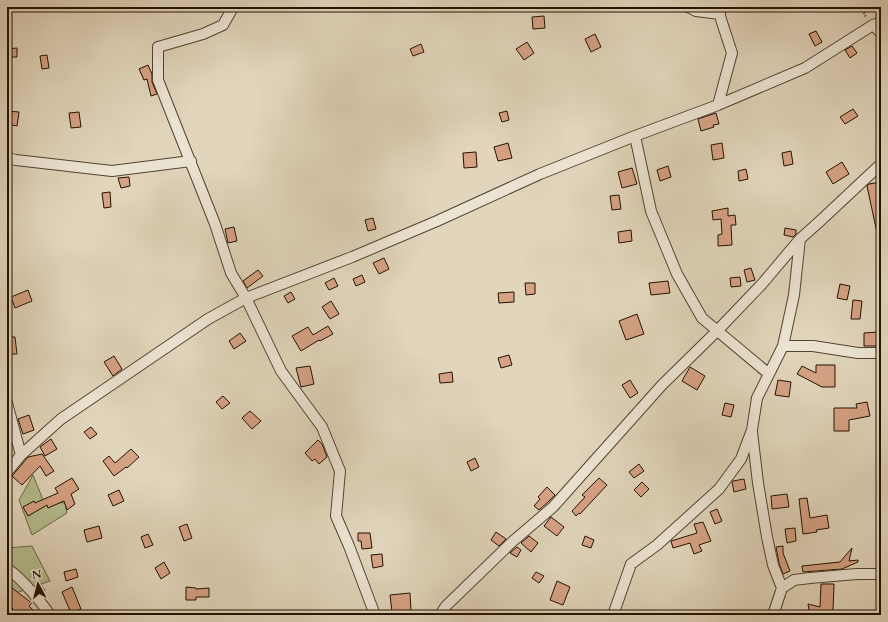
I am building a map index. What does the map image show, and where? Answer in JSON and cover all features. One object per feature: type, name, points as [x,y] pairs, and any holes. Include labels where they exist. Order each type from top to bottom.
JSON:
[{"type":"street","points":[[688,7],[696,11],[718,11],[732,53],[718,105]]},
{"type":"street","points":[[232,8],[223,25],[203,34],[158,47],[158,80],[215,224],[231,273],[246,298],[281,371],[322,427],[340,471],[336,516],[349,546],[374,615]]},
{"type":"street","points":[[7,472],[21,455],[62,419],[202,323],[246,298],[352,258],[540,174],[718,105],[805,68],[877,24],[881,33]]},
{"type":"street","points":[[636,136],[652,211],[676,274],[702,318],[769,374]]},
{"type":"street","points":[[7,158],[112,171],[191,161]]},
{"type":"street","points":[[440,615],[446,606],[512,542],[552,507],[662,385],[762,284],[800,239],[881,164]]},
{"type":"street","points":[[613,615],[630,564],[657,545],[719,490],[741,459],[752,430],[757,398],[783,346],[794,295],[800,239]]},
{"type":"street","points":[[783,346],[813,346],[858,353],[881,353]]},
{"type":"street","points":[[7,403],[21,455]]},
{"type":"street","points":[[752,430],[758,484],[767,537],[782,588],[773,615]]},
{"type":"street","points":[[7,569],[12,571],[30,590],[50,615]]},
{"type":"street","points":[[782,588],[794,580],[857,574],[881,574]]},
{"type":"green space","points":[[33,475],[43,500],[65,503],[67,513],[32,535],[19,500]]},
{"type":"green space","points":[[32,546],[50,581],[10,595],[16,615],[7,615],[7,548]]},
{"type":"building","points":[[544,16],[545,28],[533,29],[532,17]]},
{"type":"building","points":[[816,31],[822,42],[815,46],[809,34]]},
{"type":"building","points":[[595,34],[601,47],[591,52],[585,39]]},
{"type":"building","points":[[527,42],[534,53],[524,60],[516,49]]},
{"type":"building","points":[[421,44],[424,52],[413,56],[410,49]]},
{"type":"building","points":[[852,46],[857,53],[850,58],[845,50]]},
{"type":"building","points":[[17,48],[17,57],[7,57],[7,49]]},
{"type":"building","points":[[47,55],[49,68],[42,69],[40,56]]},
{"type":"building","points":[[148,65],[152,74],[152,82],[157,94],[151,96],[147,79],[144,80],[139,69]]},
{"type":"building","points":[[853,109],[858,116],[845,124],[840,117]]},
{"type":"building","points":[[7,111],[19,112],[17,126],[7,124]]},
{"type":"building","points":[[507,111],[509,120],[502,122],[499,113]]},
{"type":"building","points":[[79,112],[81,127],[71,128],[69,113]]},
{"type":"building","points":[[716,113],[719,124],[713,125],[714,127],[701,131],[698,119]]},
{"type":"building","points":[[508,143],[512,158],[498,161],[494,147]]},
{"type":"building","points":[[722,143],[724,158],[713,160],[711,145]]},
{"type":"building","points":[[791,151],[793,164],[784,166],[782,153]]},
{"type":"building","points":[[476,152],[477,167],[464,168],[463,153]]},
{"type":"building","points":[[842,162],[849,174],[833,184],[826,172]]},
{"type":"building","points":[[668,166],[671,177],[660,181],[657,170]]},
{"type":"building","points":[[632,168],[637,184],[622,188],[618,172]]},
{"type":"building","points":[[746,169],[748,179],[739,181],[738,171]]},
{"type":"building","points":[[129,177],[130,186],[121,188],[118,178]]},
{"type":"building","points":[[881,182],[881,194],[878,195],[881,212],[881,232],[877,233],[867,186],[869,184]]},
{"type":"building","points":[[110,192],[111,207],[104,208],[102,193]]},
{"type":"building","points":[[619,195],[621,209],[612,210],[610,196]]},
{"type":"building","points":[[728,208],[728,216],[735,215],[736,225],[731,225],[732,245],[718,246],[718,235],[722,234],[721,219],[713,220],[712,211]]},
{"type":"building","points":[[373,218],[376,229],[368,231],[365,220]]},
{"type":"building","points":[[234,227],[237,241],[228,243],[225,229]]},
{"type":"building","points":[[785,228],[796,230],[796,234],[793,237],[784,235]]},
{"type":"building","points":[[631,230],[632,241],[619,243],[618,232]]},
{"type":"building","points":[[384,258],[389,269],[379,274],[373,263]]},
{"type":"building","points":[[751,268],[755,280],[747,282],[744,270]]},
{"type":"building","points":[[258,270],[263,276],[247,288],[243,281]]},
{"type":"building","points":[[362,275],[365,282],[356,286],[353,279]]},
{"type":"building","points":[[740,277],[741,286],[731,287],[730,278]]},
{"type":"building","points":[[334,278],[338,286],[329,290],[325,283]]},
{"type":"building","points":[[668,281],[670,293],[651,295],[649,283]]},
{"type":"building","points":[[525,283],[535,283],[535,294],[526,295]]},
{"type":"building","points":[[840,284],[850,286],[847,300],[837,298]]},
{"type":"building","points":[[28,290],[32,301],[15,308],[11,297]]},
{"type":"building","points":[[291,292],[295,299],[288,303],[284,296]]},
{"type":"building","points":[[514,292],[514,302],[499,303],[498,293]]},
{"type":"building","points":[[853,300],[862,301],[860,319],[851,319]]},
{"type":"building","points":[[331,301],[339,314],[330,319],[322,307]]},
{"type":"building","points":[[637,314],[644,334],[626,340],[619,321]]},
{"type":"building","points":[[328,326],[333,334],[320,341],[319,340],[301,351],[292,336],[308,327],[313,335]]},
{"type":"building","points":[[878,332],[878,346],[864,346],[864,333]]},
{"type":"building","points":[[240,333],[246,341],[234,349],[229,341]]},
{"type":"building","points":[[7,337],[15,337],[17,354],[7,354]]},
{"type":"building","points":[[509,355],[512,365],[501,368],[498,358]]},
{"type":"building","points":[[114,356],[122,369],[113,376],[104,362]]},
{"type":"building","points":[[816,365],[835,365],[835,387],[822,387],[797,374],[802,366],[816,373]]},
{"type":"building","points":[[310,366],[314,384],[301,387],[296,368]]},
{"type":"building","points":[[690,367],[705,376],[697,390],[682,381]]},
{"type":"building","points":[[452,372],[453,382],[440,383],[439,374]]},
{"type":"building","points":[[630,380],[638,393],[630,398],[622,385]]},
{"type":"building","points":[[778,380],[791,382],[789,397],[775,395]]},
{"type":"building","points":[[223,396],[230,403],[222,409],[216,402]]},
{"type":"building","points":[[867,402],[870,416],[849,420],[849,431],[834,431],[834,408],[857,408],[856,404]]},
{"type":"building","points":[[725,403],[734,405],[731,417],[722,415]]},
{"type":"building","points":[[250,411],[261,421],[252,429],[242,418]]},
{"type":"building","points":[[29,415],[34,430],[23,434],[18,419]]},
{"type":"building","points":[[91,427],[97,434],[90,439],[84,432]]},
{"type":"building","points":[[51,439],[57,449],[45,456],[40,447]]},
{"type":"building","points":[[318,440],[322,444],[327,457],[319,464],[315,459],[312,461],[305,453]]},
{"type":"building","points":[[131,449],[139,457],[127,468],[126,467],[114,476],[103,461],[109,456],[115,463]]},
{"type":"building","points":[[42,454],[54,471],[46,476],[40,466],[22,485],[12,476],[28,457]]},
{"type":"building","points":[[475,458],[479,467],[471,471],[467,462]]},
{"type":"building","points":[[639,464],[644,471],[634,478],[629,472]]},
{"type":"building","points":[[72,478],[79,489],[71,494],[75,504],[67,510],[64,501],[48,508],[47,505],[28,516],[23,507],[34,501],[35,503],[58,493],[55,488]]},
{"type":"building","points":[[599,478],[607,485],[580,514],[579,513],[576,516],[572,511],[585,497],[582,495]]},
{"type":"building","points":[[744,479],[746,489],[734,492],[732,482]]},
{"type":"building","points":[[642,482],[649,489],[641,497],[634,490]]},
{"type":"building","points":[[547,487],[555,495],[539,510],[534,506],[540,499],[538,497]]},
{"type":"building","points":[[119,490],[124,501],[113,506],[108,495]]},
{"type":"building","points":[[787,494],[789,507],[772,509],[771,496]]},
{"type":"building","points":[[807,498],[810,518],[827,515],[829,528],[803,534],[799,499]]},
{"type":"building","points":[[717,509],[722,521],[715,524],[710,512]]},
{"type":"building","points":[[551,517],[564,527],[557,536],[544,526]]},
{"type":"building","points":[[703,522],[711,541],[699,545],[702,551],[694,554],[690,543],[673,548],[671,541],[697,533],[694,524]]},
{"type":"building","points":[[187,524],[192,538],[184,541],[179,527]]},
{"type":"building","points":[[99,526],[102,538],[87,542],[84,530]]},
{"type":"building","points":[[795,528],[796,541],[787,543],[785,529]]},
{"type":"building","points":[[496,532],[506,539],[499,546],[491,540]]},
{"type":"building","points":[[358,533],[370,533],[372,548],[362,549],[361,541],[358,541]]},
{"type":"building","points":[[148,534],[153,545],[145,548],[141,537]]},
{"type":"building","points":[[529,536],[538,543],[531,552],[521,543]]},
{"type":"building","points":[[585,536],[594,540],[591,548],[582,545]]},
{"type":"building","points":[[783,546],[783,553],[790,571],[783,574],[776,547]]},
{"type":"building","points":[[517,547],[521,550],[517,557],[510,553]]},
{"type":"building","points":[[852,548],[849,561],[858,560],[858,562],[842,569],[803,572],[802,566],[840,562]]},
{"type":"building","points":[[382,554],[383,566],[373,568],[371,555]]},
{"type":"building","points":[[164,562],[170,573],[161,579],[155,568]]},
{"type":"building","points":[[76,569],[78,577],[66,581],[64,572]]},
{"type":"building","points":[[536,572],[544,576],[539,583],[532,578]]},
{"type":"building","points":[[557,581],[570,587],[563,605],[550,600]]},
{"type":"building","points":[[39,582],[45,591],[41,593],[35,585]]},
{"type":"building","points":[[7,584],[32,603],[29,606],[38,615],[7,615],[13,609],[7,604]]},
{"type":"building","points":[[821,584],[834,584],[833,611],[839,613],[839,615],[810,615],[808,604],[820,607]]},
{"type":"building","points":[[72,587],[81,609],[71,613],[62,592]]},
{"type":"building","points":[[186,587],[196,589],[209,588],[209,597],[196,597],[196,600],[186,600]]},
{"type":"building","points":[[410,593],[411,611],[392,612],[390,595]]}]
